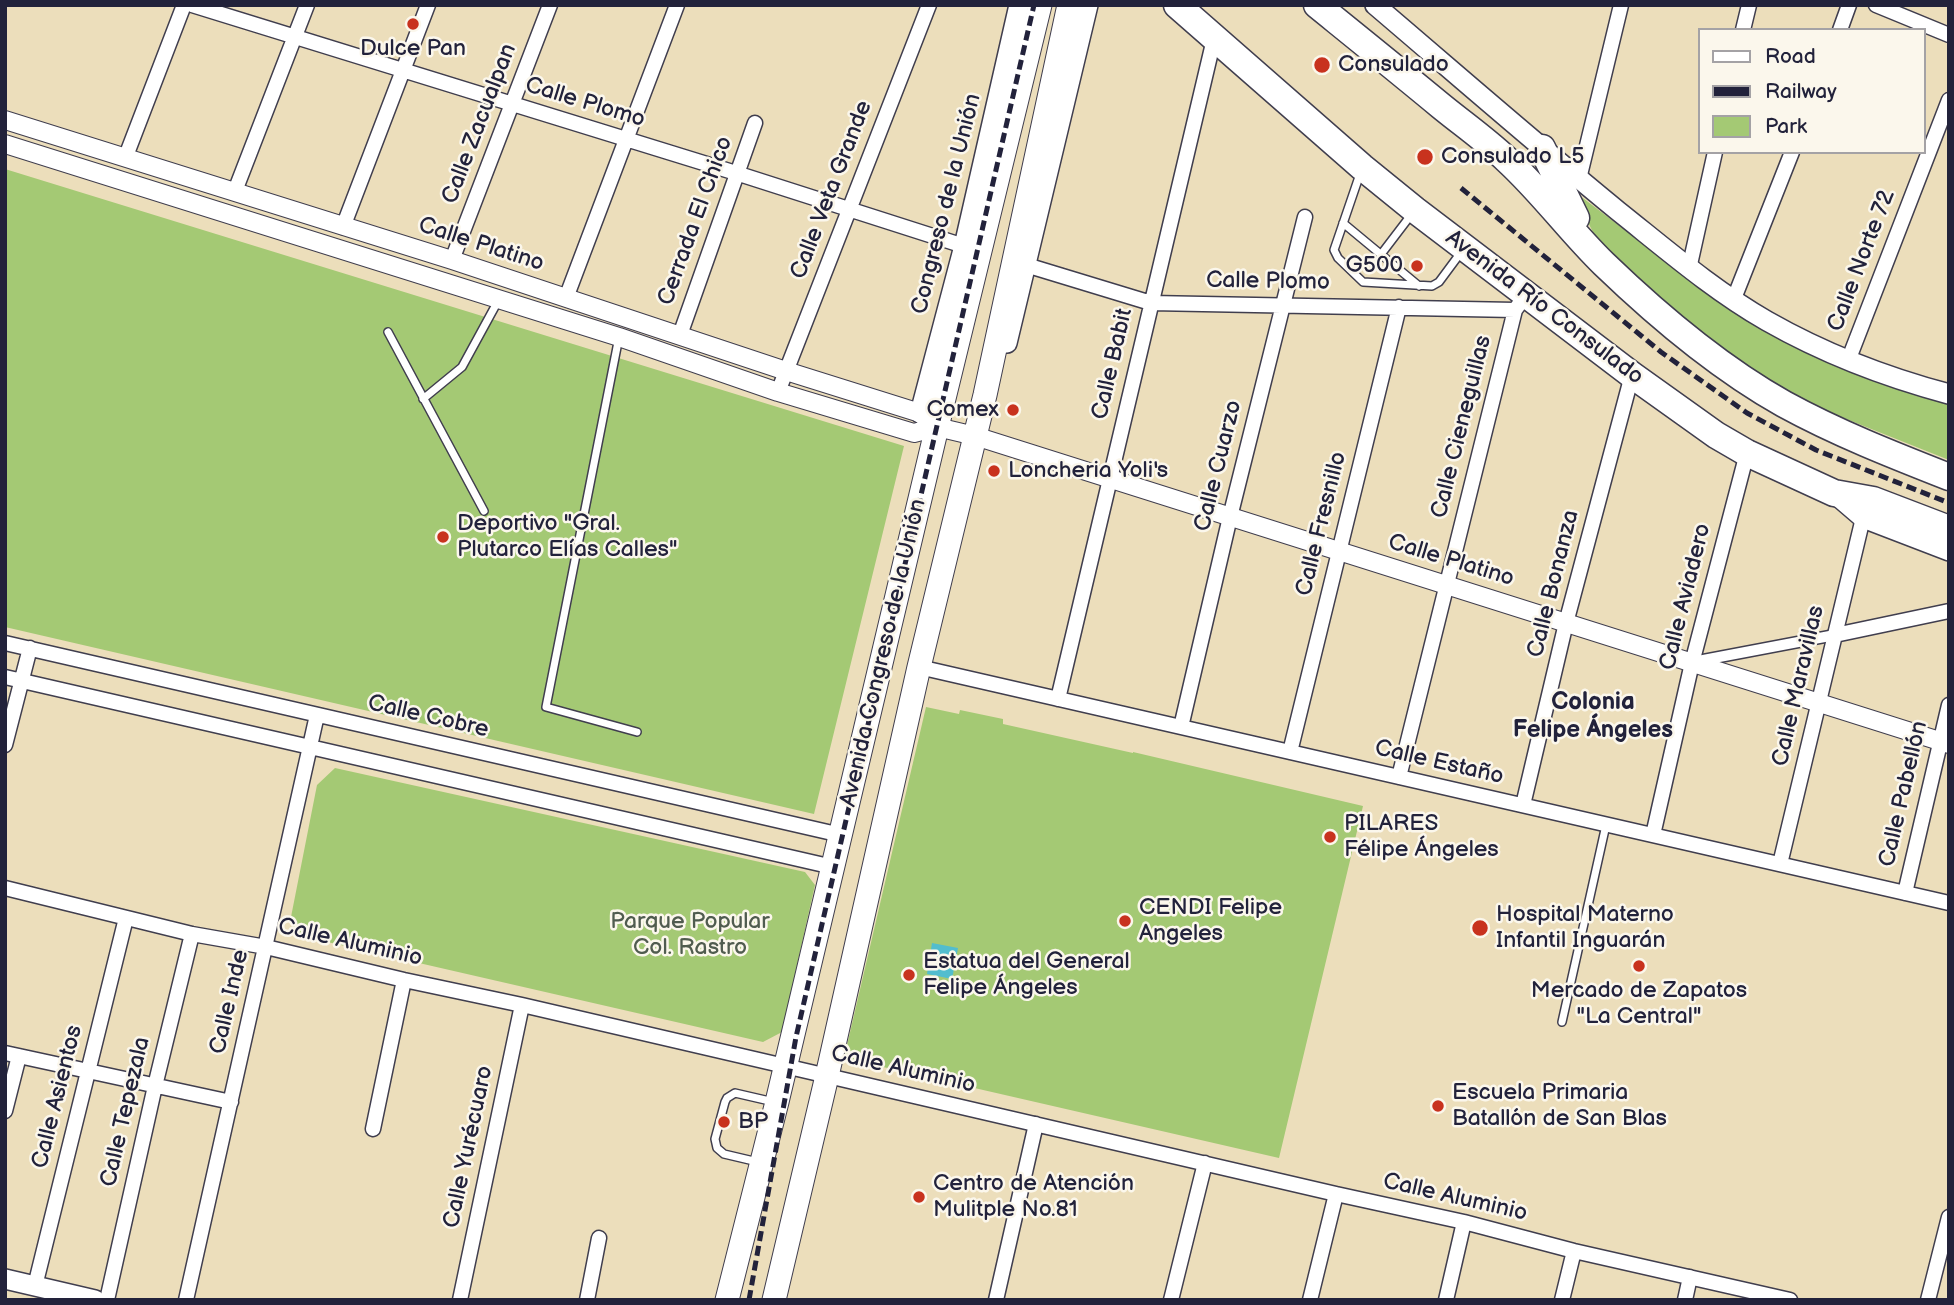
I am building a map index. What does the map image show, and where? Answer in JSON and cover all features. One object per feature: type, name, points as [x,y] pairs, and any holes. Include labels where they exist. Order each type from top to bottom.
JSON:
[{"type":"highway","name":"Avenida Río Consulado","points":[[1177,5],[1362,167],[1464,248],[1521,302],[1632,375],[1716,435],[1746,453],[1834,493]]},
{"type":"highway","points":[[1317,5],[1504,157],[1604,264],[1675,329],[1749,383],[1783,403],[1890,454],[1949,477]]},
{"type":"highway","points":[[1542,148],[1573,213],[1604,264]]},
{"type":"highway","points":[[1834,493],[1873,500],[1949,530]]},
{"type":"main road","name":"Congreso de la Unión","points":[[929,420],[964,246],[1019,5]]},
{"type":"main road","name":"Avenida Congreso de la Unión","points":[[727,1300],[841,835],[929,420],[1040,5]]},
{"type":"main road","name":"Avenida Congreso de la Unión","points":[[774,1300],[919,667],[985,395],[1069,5]]},
{"type":"main road","points":[[985,395],[1002,365],[1088,5]]},
{"type":"main road","points":[[1375,5],[1579,179],[1689,269],[1733,300],[1768,321],[1848,361],[1949,394]]},
{"type":"main road","name":"Avenida Río Consulado","points":[[1834,493],[1863,518],[1949,551]]},
{"type":"main road","points":[[5,1279],[94,1300]]},
{"type":"street","points":[[126,156],[184,5]]},
{"type":"street","name":"Calle Plomo","points":[[192,5],[964,246]]},
{"type":"street","points":[[235,191],[307,5]]},
{"type":"street","points":[[343,227],[428,5]]},
{"type":"street","name":"Calle Zacualpan","points":[[452,260],[550,5]]},
{"type":"street","points":[[566,298],[677,5]]},
{"type":"street","name":"Calle Veta Grande","points":[[778,392],[929,5]]},
{"type":"street","points":[[929,420],[1028,5]]},
{"type":"street","points":[[1579,179],[1621,5]]},
{"type":"street","points":[[1743,28],[1749,5]]},
{"type":"street","points":[[1841,28],[1849,5]]},
{"type":"street","points":[[1876,5],[1949,35]]},
{"type":"street","name":"Calle Babit","points":[[1058,699],[1214,39]]},
{"type":"street","name":"Calle Norte 72","points":[[1848,361],[1949,100]]},
{"type":"street","name":"Calle Platino","points":[[5,120],[452,260],[1111,480],[1944,742]]},
{"type":"street","name":"Cerrada El Chico","points":[[680,335],[755,123]]},
{"type":"street","name":"Calle Platino","points":[[5,145],[619,337],[778,392],[914,433],[929,420]]},
{"type":"street","points":[[1689,269],[1715,154]]},
{"type":"street","points":[[1733,300],[1791,154]]},
{"type":"street","name":"Calle Cuarzo","points":[[1181,727],[1305,217]]},
{"type":"street","name":"Calle Plomo","points":[[1026,265],[1150,303],[1399,307],[1521,302]]},
{"type":"street","name":"Calle Cieneguillas","points":[[1399,777],[1446,585],[1521,302]]},
{"type":"street","name":"Calle Fresnillo","points":[[1290,752],[1399,307]]},
{"type":"street","name":"Calle Bonanza","points":[[1523,805],[1566,623],[1632,375]]},
{"type":"street","name":"Calle Aviadero","points":[[1653,835],[1692,663],[1746,453]]},
{"type":"street","name":"Calle Maravillas","points":[[1780,864],[1863,518]]},
{"type":"street","points":[[1692,663],[1949,611]]},
{"type":"street","name":"Calle Cobre","points":[[5,643],[841,835]]},
{"type":"street","points":[[5,745],[30,648]]},
{"type":"street","name":"Calle Estaño","points":[[919,667],[1949,903]]},
{"type":"street","points":[[5,677],[833,867]]},
{"type":"street","name":"Calle Pabellón","points":[[1905,893],[1944,742],[1949,705]]},
{"type":"street","name":"Calle Inde","points":[[186,1300],[317,715]]},
{"type":"street","name":"Calle Aluminio","points":[[5,888],[192,934],[266,947],[522,1005],[1464,1222],[1574,1251],[1790,1300]]},
{"type":"street","name":"Calle Asientos","points":[[35,1286],[126,918]]},
{"type":"street","name":"Calle Tepezala","points":[[107,1300],[192,934]]},
{"type":"street","points":[[373,1129],[404,980]]},
{"type":"street","name":"Calle Yurécuaro","points":[[460,1300],[522,1005]]},
{"type":"street","points":[[5,1111],[12,1055],[231,1102]]},
{"type":"street","points":[[996,1300],[1036,1124]]},
{"type":"street","points":[[1171,1300],[1205,1163]]},
{"type":"street","points":[[1310,1300],[1336,1194]]},
{"type":"street","points":[[1928,1300],[1949,1217]]},
{"type":"street","points":[[1446,1300],[1464,1222]]},
{"type":"street","points":[[587,1300],[599,1238]]},
{"type":"street","points":[[1562,1300],[1574,1251]]},
{"type":"street","points":[[1685,1300],[1690,1277]]},
{"type":"lane","points":[[1362,167],[1335,245],[1335,254],[1363,282],[1436,285],[1464,248]]},
{"type":"lane","points":[[1382,253],[1415,210]]},
{"type":"lane","points":[[1343,223],[1419,286]]},
{"type":"lane","points":[[423,399],[462,367],[499,299]]},
{"type":"lane","points":[[388,332],[484,510]]},
{"type":"lane","points":[[619,337],[546,707],[637,732]]},
{"type":"lane","points":[[1562,1022],[1606,824]]},
{"type":"lane","points":[[762,1163],[720,1152],[715,1139],[725,1102],[730,1095],[740,1093],[777,1102]]},
{"type":"green space","name":"Deportivo \"Gral. Plutarco Elías Calles\"","points":[[5,169],[904,446],[814,814],[5,627]]},
{"type":"green space","points":[[1571,189],[1726,307],[1784,342],[1846,369],[1949,404],[1949,460],[1811,405],[1717,350],[1634,284],[1597,240]]},
{"type":"green space","points":[[926,707],[959,714],[960,710],[1003,719],[1003,724],[1363,806],[1279,1158],[844,1058]]},
{"type":"green space","name":"Parque Popular Col. Rastro","points":[[335,768],[805,872],[815,885],[782,1032],[763,1042],[297,935],[290,922],[317,785]]},
{"type":"water","points":[[932,943],[958,948],[952,979],[927,974]]},
{"type":"railway","points":[[749,1300],[796,1037],[1034,5]]},
{"type":"railway","points":[[1461,188],[1661,352],[1747,413],[1816,450],[1949,503]]},
{"type":"place","name":"Dulce Pan","points":[[413,24]]},
{"type":"place","name":"Consulado","points":[[1322,65]]},
{"type":"place","name":"Consulado L5","points":[[1425,157]]},
{"type":"place","name":"G500","points":[[1417,266]]},
{"type":"place","name":"Comex","points":[[1013,410]]},
{"type":"place","name":"Loncheria Yoli's","points":[[994,471]]},
{"type":"place","name":"Deportivo \"Gral. Plutarco Elías Calles\"","points":[[443,537]]},
{"type":"place","name":"PILARES Félipe Ángeles","points":[[1330,837]]},
{"type":"place","name":"CENDI Felipe Angeles","points":[[1125,921]]},
{"type":"place","name":"Hospital Materno Infantil Inguarán","points":[[1480,928]]},
{"type":"place","name":"Mercado de Zapatos \"La Central\"","points":[[1639,966]]},
{"type":"place","name":"Estatua del General Felipe Ángeles","points":[[909,975]]},
{"type":"place","name":"Escuela Primaria Batallón de San Blas","points":[[1438,1106]]},
{"type":"place","name":"BP","points":[[724,1122]]},
{"type":"place","name":"Centro de Atención Mulitple No.81","points":[[919,1197]]},
{"type":"district","name":"Colonia Felipe Ángeles","points":[[1593,717]]}]
